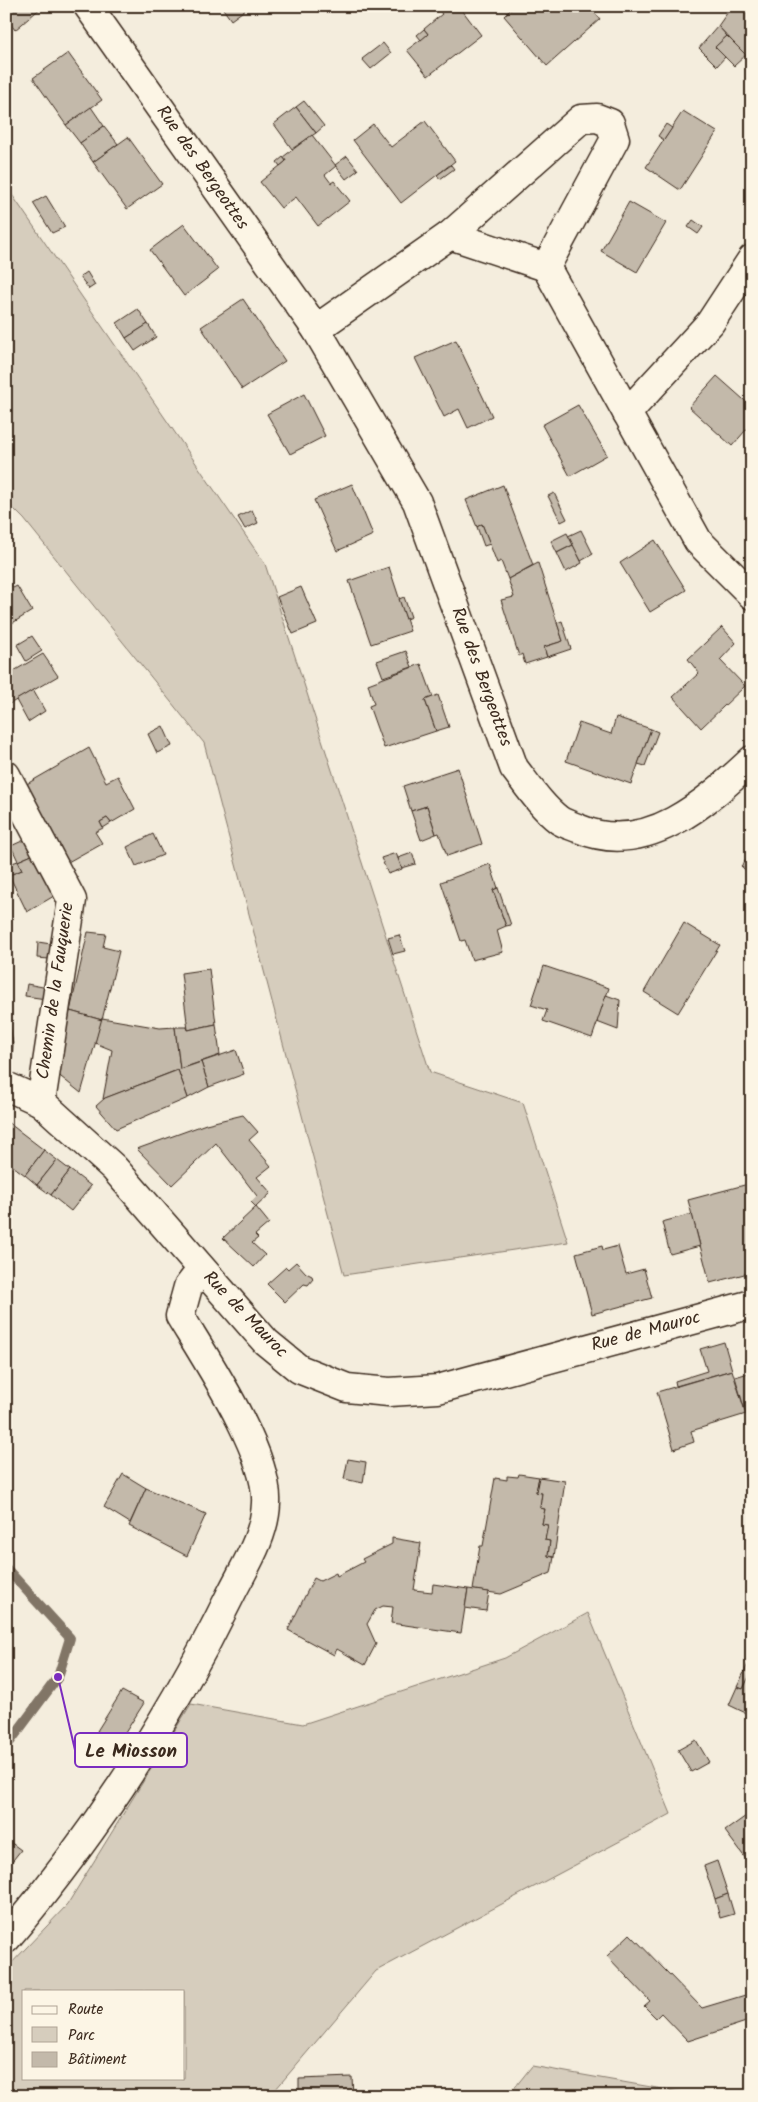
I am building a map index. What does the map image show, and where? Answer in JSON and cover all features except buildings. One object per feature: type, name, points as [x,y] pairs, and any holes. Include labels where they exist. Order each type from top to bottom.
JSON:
[{"type":"street","name":"Rue des Bergeottes","points":[[88,6],[316,329],[417,502],[514,768],[536,798],[560,821],[596,836],[634,836],[659,830],[679,818],[752,760]]},
{"type":"street","points":[[316,329],[450,235],[582,119],[597,118],[610,123],[615,138],[546,267]]},
{"type":"street","points":[[450,235],[546,267],[698,541],[752,595]]},
{"type":"street","points":[[627,413],[710,323],[752,259]]},
{"type":"street","name":"Chemin de la Fauquerie","points":[[6,775],[72,900],[41,1102]]},
{"type":"street","name":"Rue de Mauroc","points":[[6,1086],[41,1102],[114,1168],[266,1342],[299,1369],[347,1388],[389,1392],[438,1389],[752,1304]]},
{"type":"street","points":[[6,1939],[49,1889],[133,1767],[199,1660],[260,1535],[266,1503],[263,1472],[229,1398],[180,1316],[188,1287],[202,1270]]},
{"type":"green space","points":[[6,186],[265,564],[430,1072],[523,1103],[568,1242],[344,1275],[204,743],[24,519],[6,501]]},
{"type":"green space","points":[[588,1613],[671,1814],[376,1971],[270,2096],[6,2096],[6,1969],[67,1905],[191,1704],[303,1724],[505,1658]]},
{"type":"green space","points":[[532,2066],[702,2096],[508,2096]]},
{"type":"waterway","points":[[6,1568],[70,1638],[58,1677],[6,1747]]},
{"type":"place","name":"Le Miosson","points":[[58,1677]]}]
